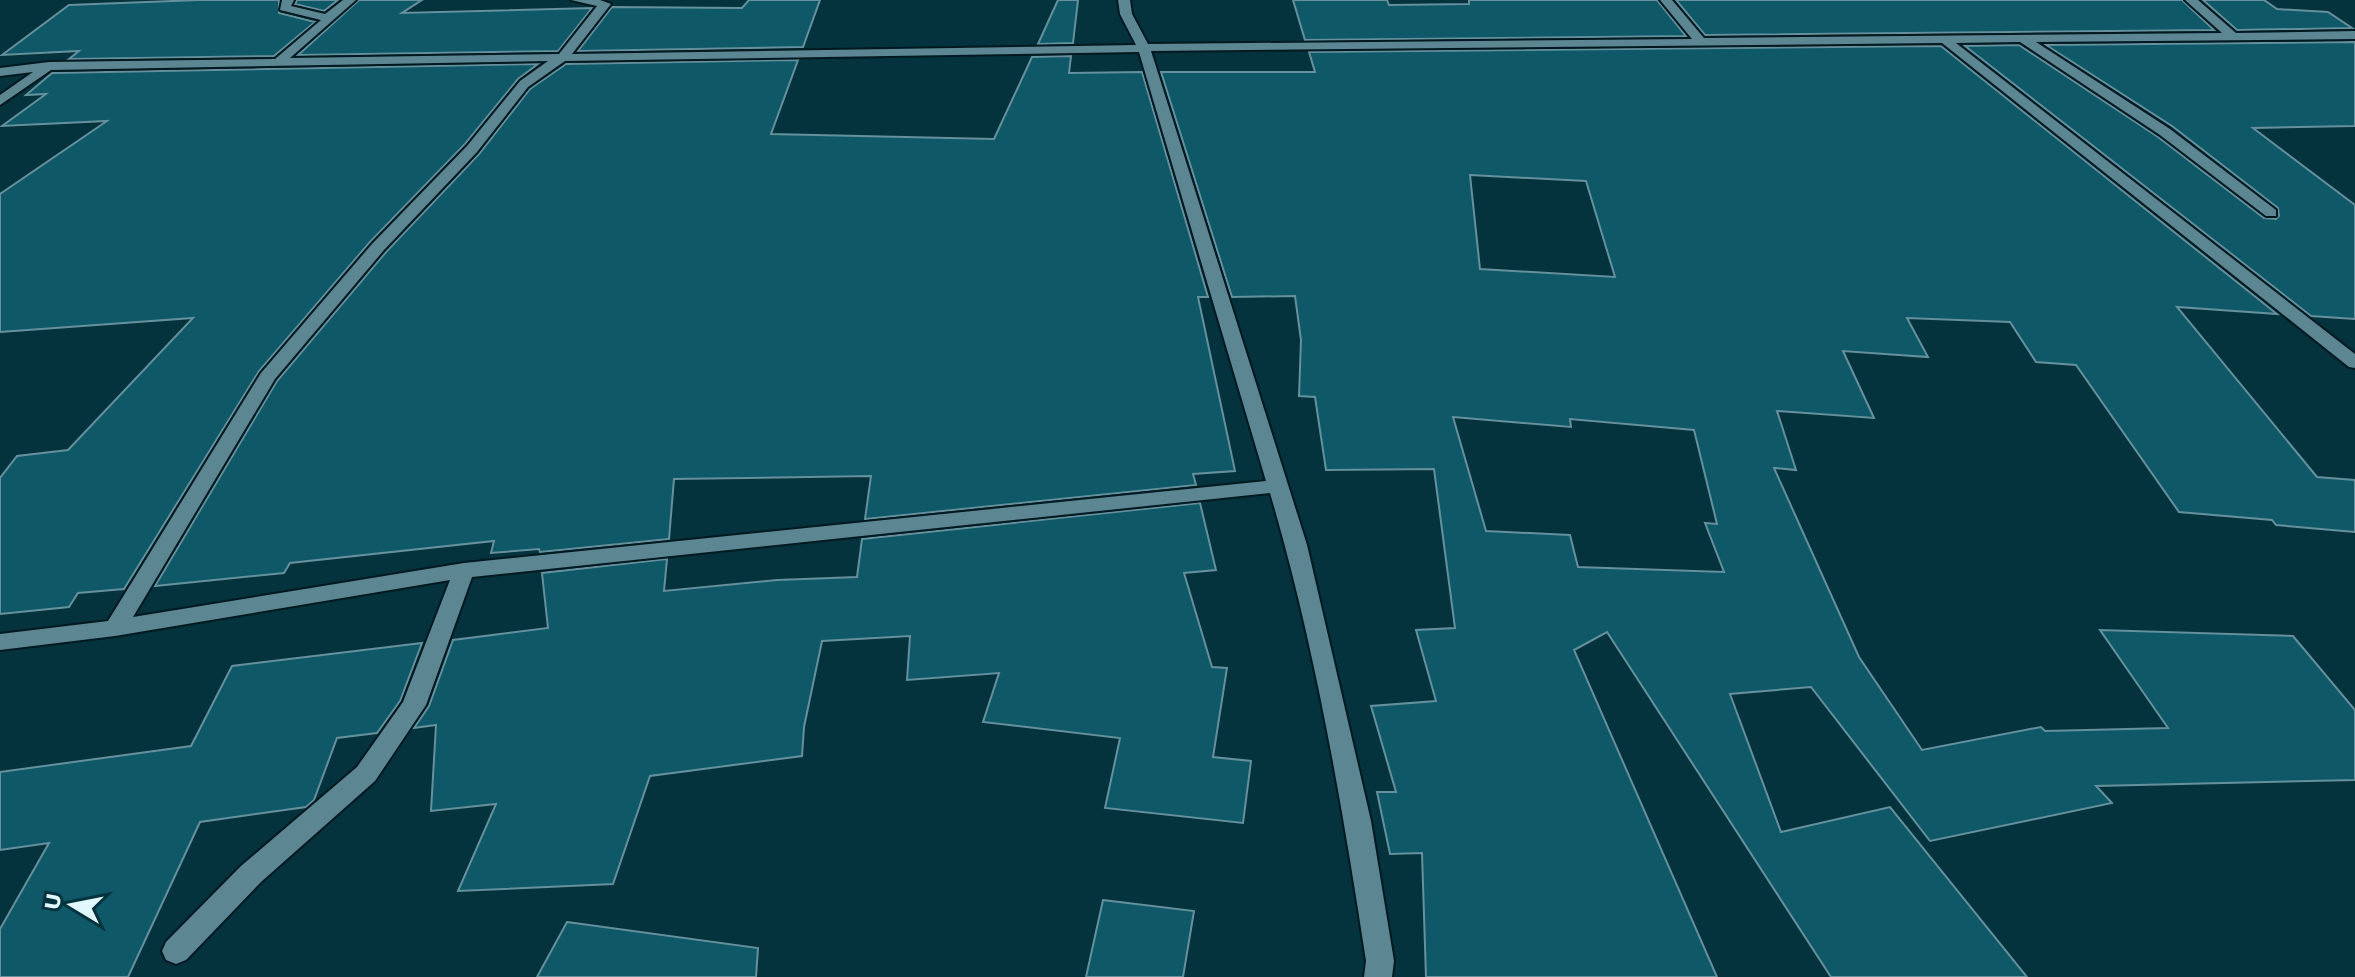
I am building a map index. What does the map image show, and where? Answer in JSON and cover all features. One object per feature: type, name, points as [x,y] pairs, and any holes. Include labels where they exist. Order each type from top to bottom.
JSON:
[{"type":"street","points":[[288,0],[284,8],[329,16]]},
{"type":"street","points":[[278,62],[350,0]]},
{"type":"street","points":[[115,628],[267,377],[378,247],[472,149],[524,84],[564,56],[605,4],[577,0]]},
{"type":"street","points":[[1124,0],[1126,14],[1144,48],[1296,545],[1358,821],[1380,961],[1378,977]]},
{"type":"street","points":[[1666,0],[1700,41]]},
{"type":"street","points":[[2191,0],[2233,36]]},
{"type":"street","points":[[0,72],[49,66],[564,56],[2355,35]]},
{"type":"street","points":[[2022,38],[2165,132],[2271,213]]},
{"type":"street","points":[[1944,39],[2355,363]]},
{"type":"street","points":[[0,101],[49,66]]},
{"type":"street","points":[[0,642],[115,628],[464,570],[1278,486]]},
{"type":"street","points":[[176,951],[251,874],[366,774],[414,705],[464,570]]},
{"type":"building","points":[[279,0],[279,13],[315,22],[274,56],[69,59],[79,51],[2,55],[69,5]]},
{"type":"building","points":[[297,0],[338,0],[324,11],[295,4]]},
{"type":"building","points":[[359,0],[422,0],[402,13],[592,8],[558,51],[298,55]]},
{"type":"building","points":[[749,0],[820,0],[803,47],[578,51],[612,7],[742,8]]},
{"type":"building","points":[[1058,0],[1078,0],[1073,43],[1038,44]]},
{"type":"building","points":[[1293,0],[1387,0],[1389,5],[1469,4],[1469,0],[1657,0],[1686,36],[1305,40]]},
{"type":"building","points":[[1676,0],[2182,0],[2214,30],[1705,35]]},
{"type":"building","points":[[2203,0],[2264,0],[2277,9],[2328,12],[2352,28],[2237,30]]},
{"type":"building","points":[[2355,42],[2355,126],[2253,128],[2355,205],[2355,319],[2311,316],[1965,46],[2019,45],[2158,137],[2264,218],[2276,219],[2279,216],[2278,208],[2172,126],[2046,45]]},
{"type":"building","points":[[1941,46],[2277,314],[2177,307],[2317,477],[2355,480],[2355,532],[2276,525],[2272,520],[2179,512],[2076,365],[2036,362],[2010,322],[1907,318],[1928,357],[1843,351],[1874,418],[1777,411],[1796,470],[1774,468],[1859,657],[1922,750],[2041,727],[2045,731],[2168,728],[2100,630],[2293,636],[2355,710],[2355,780],[2096,786],[2112,803],[1930,841],[1811,687],[1730,694],[1781,832],[1890,807],[2027,977],[1831,977],[1607,632],[1574,650],[1717,977],[1426,977],[1422,853],[1390,854],[1377,792],[1396,792],[1371,706],[1436,701],[1416,630],[1455,628],[1434,469],[1326,470],[1315,397],[1299,396],[1301,340],[1295,296],[1232,297],[1161,72],[1315,72],[1309,52]],"holes":[[[1470,175],[1586,181],[1615,277],[1480,269]],[[1453,417],[1571,427],[1570,419],[1694,430],[1717,524],[1705,523],[1724,572],[1578,567],[1570,535],[1486,531]]]},
{"type":"building","points":[[1071,56],[1069,73],[1142,72],[1208,297],[1198,297],[1235,471],[1193,474],[1196,485],[865,519],[871,476],[674,479],[669,539],[540,552],[539,549],[491,553],[494,541],[290,563],[284,573],[155,586],[277,381],[386,252],[479,154],[530,89],[566,64],[798,60],[771,134],[994,139],[1032,57]]},
{"type":"building","points":[[538,64],[518,79],[465,144],[370,242],[259,371],[124,589],[78,593],[69,607],[0,614],[0,478],[17,456],[68,450],[193,318],[0,332],[0,194],[107,121],[2,126],[46,94],[26,95],[52,73]]},
{"type":"building","points":[[1200,503],[1216,570],[1184,573],[1212,667],[1227,668],[1213,757],[1251,761],[1243,823],[1105,808],[1120,738],[983,722],[999,673],[907,680],[910,636],[822,641],[804,727],[802,756],[650,776],[613,884],[458,891],[496,804],[431,811],[436,725],[414,728],[429,706],[453,640],[548,628],[542,573],[667,559],[664,591],[777,580],[857,577],[862,539]]},
{"type":"building","points":[[422,643],[400,701],[377,733],[337,738],[314,800],[306,807],[200,822],[128,977],[0,977],[0,929],[49,843],[0,850],[0,772],[191,746],[232,666]]},
{"type":"building","points":[[1103,900],[1194,911],[1183,977],[1086,977]]},
{"type":"building","points":[[567,922],[758,948],[756,977],[537,977]]}]
